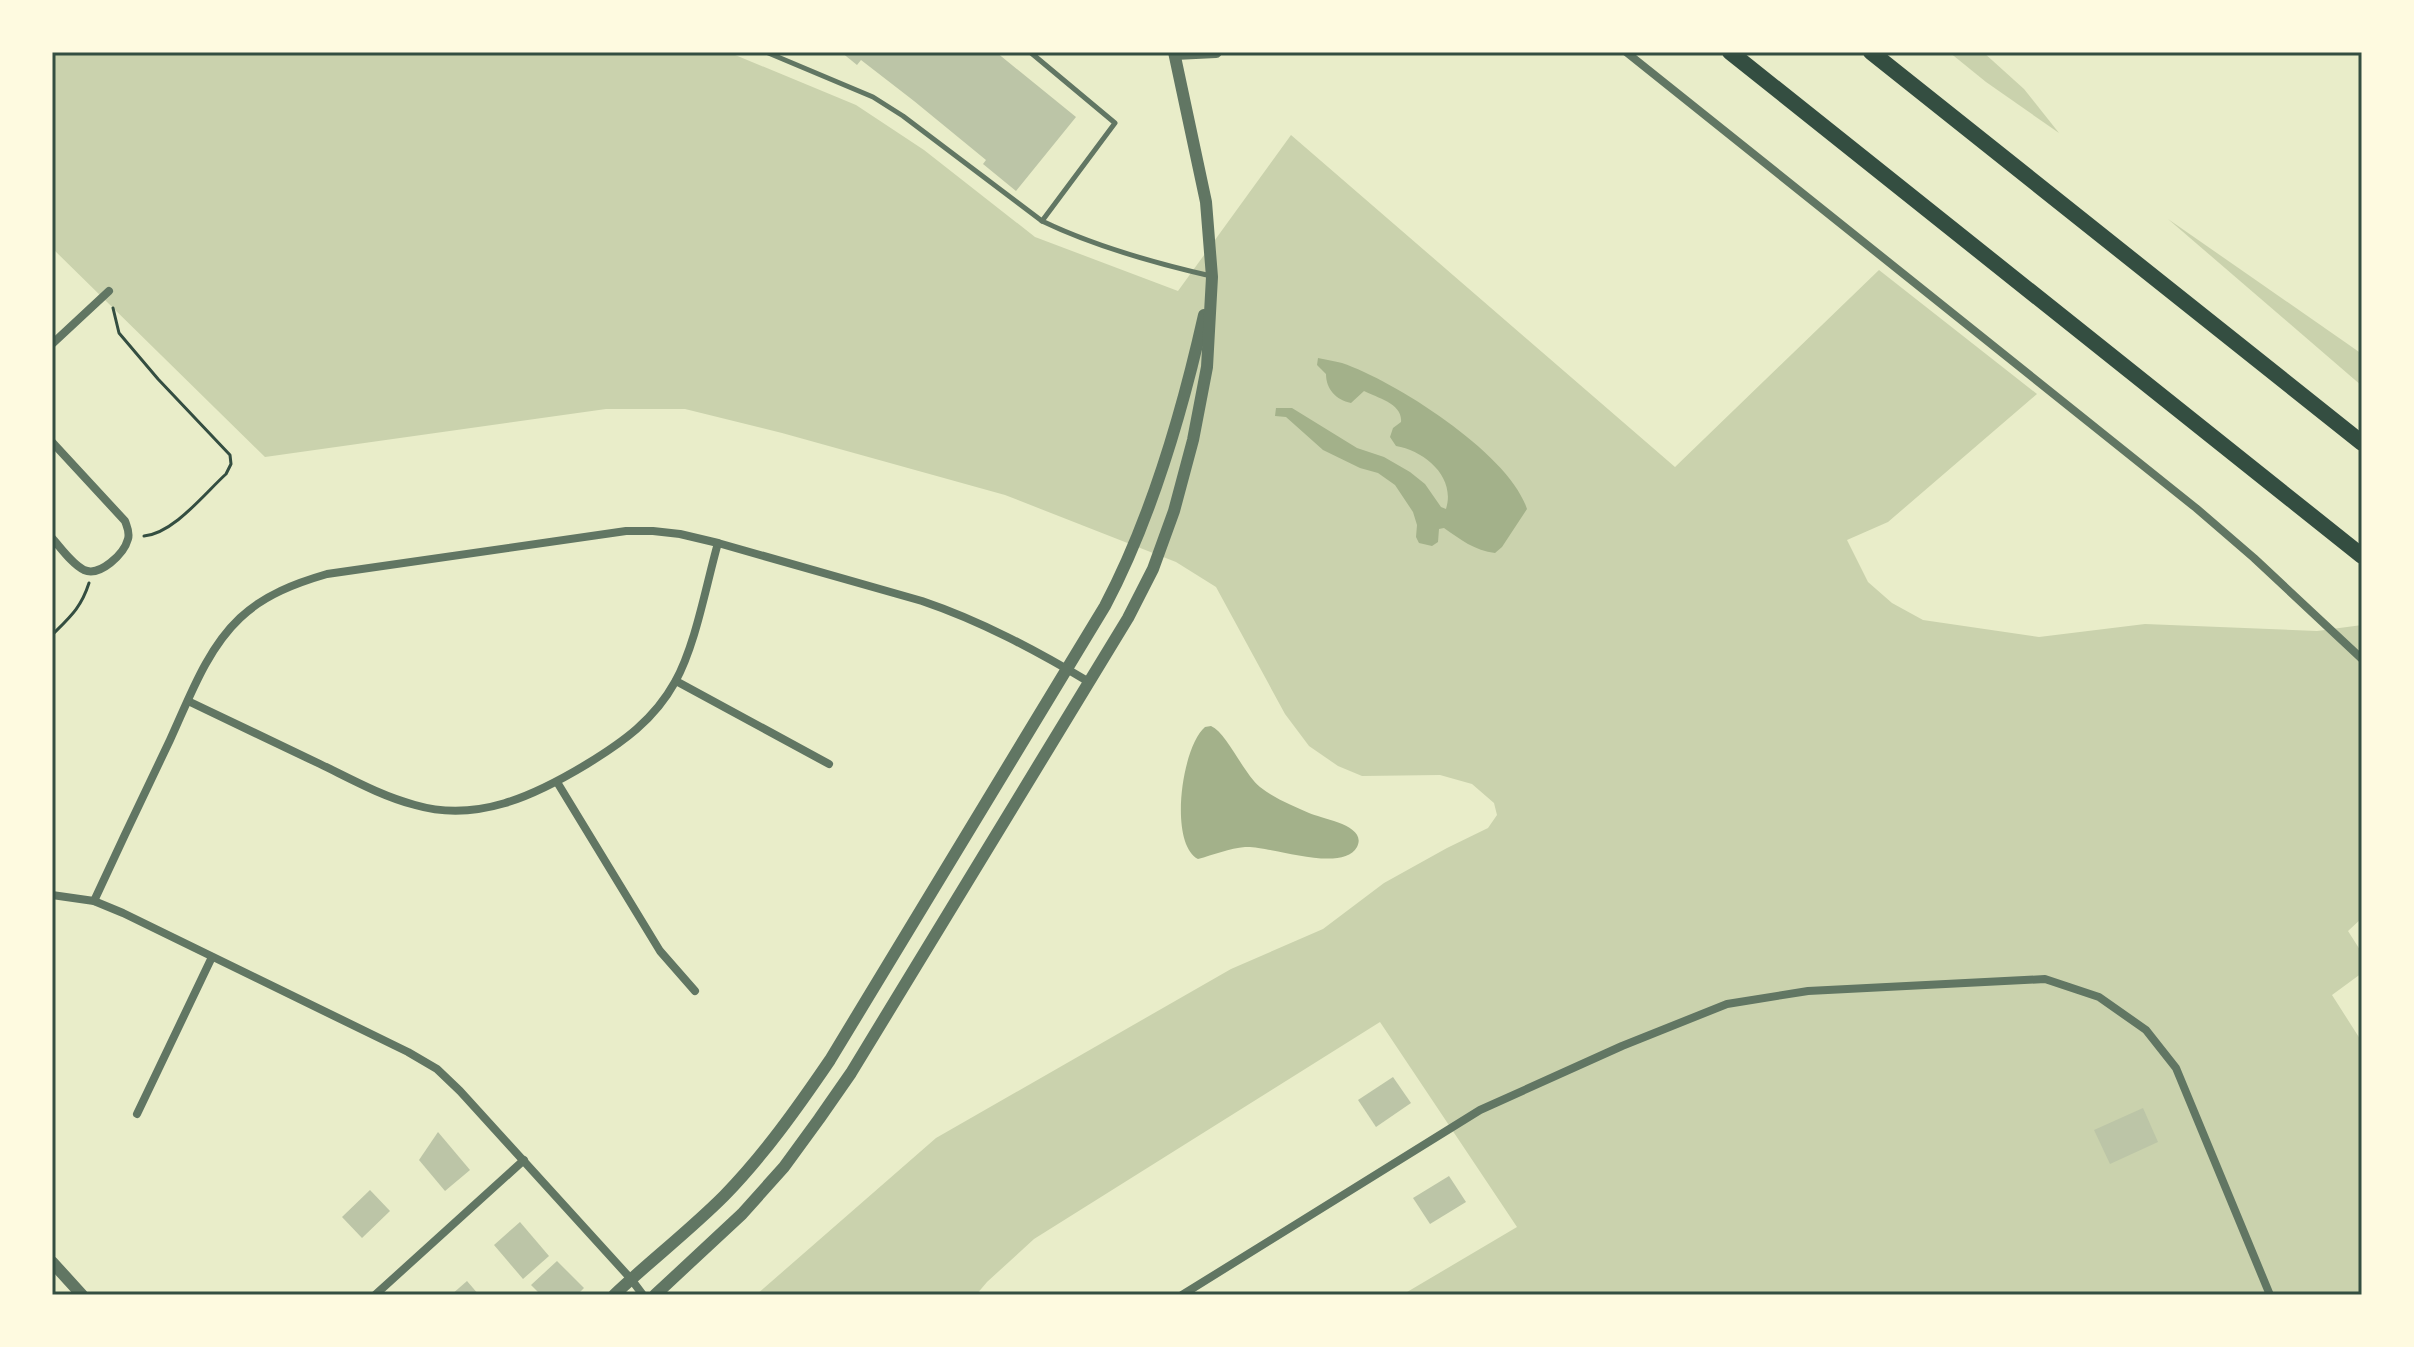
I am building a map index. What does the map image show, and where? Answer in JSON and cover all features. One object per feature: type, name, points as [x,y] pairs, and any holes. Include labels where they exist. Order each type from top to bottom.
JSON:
[{"type":"main road","points":[[1730,52],[2362,556]]},
{"type":"main road","points":[[1871,52],[2362,443]]},
{"type":"street","points":[[655,1295],[742,1214],[784,1167],[851,1073],[1128,618],[1153,569],[1174,511],[1193,440],[1207,367],[1212,277],[1203,183],[1175,52],[1216,52]]},
{"type":"street","points":[[1626,52],[2196,508],[2362,659]]},
{"type":"street","points":[[614,1295],[725,1195],[797,1107],[830,1060],[1105,606],[1129,561],[1149,506],[1192,367],[1212,277]]},
{"type":"street","points":[[52,344],[109,291]]},
{"type":"street","points":[[52,442],[125,521],[128,538],[122,552],[102,569],[92,572],[75,563],[52,538]]},
{"type":"street","points":[[94,901],[188,701],[220,642],[240,618],[266,599],[297,583],[327,574],[626,531],[680,534],[955,612],[991,628],[1089,682]]},
{"type":"street","points":[[188,701],[381,794],[416,806],[451,811],[516,801],[557,782],[619,744],[637,731],[656,710],[676,681],[718,543]]},
{"type":"street","points":[[676,681],[829,764]]},
{"type":"street","points":[[557,782],[660,951],[695,991]]},
{"type":"street","points":[[52,895],[94,901],[408,1052],[437,1069],[524,1160],[643,1295]]},
{"type":"street","points":[[137,1114],[212,957]]},
{"type":"street","points":[[1182,1295],[1480,1110],[1622,1046],[1727,1004],[1808,991],[2045,979],[2099,997],[2146,1030],[2176,1068],[2270,1295]]},
{"type":"street","points":[[375,1295],[524,1160]]},
{"type":"street","points":[[52,1262],[82,1295]]},
{"type":"lane","points":[[766,52],[873,97],[903,116],[1042,221],[1071,235],[1162,265],[1212,277]]},
{"type":"lane","points":[[1030,52],[1115,123],[1042,221]]},
{"type":"path","points":[[109,291],[119,333],[230,455],[231,464],[226,474],[167,528],[153,535],[128,538]]},
{"type":"path","points":[[52,635],[83,602],[92,572]]},
{"type":"shaded area","points":[[52,52],[728,52],[856,105],[924,150],[1035,237],[1178,291],[1291,135],[1675,467],[1879,270],[2037,394],[1888,522],[1847,540],[1868,582],[1892,603],[1923,620],[2039,637],[2145,624],[2317,631],[2362,625],[2362,918],[2348,931],[2362,953],[2362,973],[2332,995],[2362,1042],[2362,1295],[1402,1295],[1517,1227],[1380,1022],[1034,1239],[976,1295],[756,1295],[936,1138],[1231,969],[1323,929],[1384,883],[1488,828],[1497,815],[1494,803],[1472,784],[1440,775],[1362,776],[1338,766],[1309,746],[1285,714],[1216,587],[1176,562],[1005,495],[685,409],[606,409],[265,457],[52,248]]},
{"type":"shaded area","points":[[1949,52],[1983,52],[2024,89],[2059,133],[1986,82]]},
{"type":"shaded area","points":[[2168,219],[2362,354],[2362,386]]},
{"type":"shaded area","points":[[1318,358],[1342,363],[1391,386],[1448,422],[1498,466],[1516,488],[1527,509],[1502,547],[1495,553],[1481,550],[1444,528],[1439,529],[1438,542],[1432,546],[1419,543],[1413,512],[1395,485],[1378,473],[1323,450],[1286,417],[1275,416],[1276,408],[1292,408],[1357,448],[1384,457],[1425,484],[1441,507],[1446,509],[1446,486],[1436,467],[1417,453],[1396,446],[1390,437],[1393,428],[1401,422],[1401,416],[1394,406],[1364,391],[1351,403],[1341,399],[1330,389],[1326,374],[1317,365]]},
{"type":"shaded area","points":[[1211,726],[1223,737],[1260,787],[1297,808],[1350,828],[1359,839],[1357,847],[1349,855],[1336,858],[1245,847],[1198,859],[1189,850],[1183,834],[1182,794],[1190,753],[1197,737],[1205,727]]},
{"type":"building","points":[[841,52],[996,52],[1076,117],[1016,191],[983,164],[986,160],[914,101],[861,60],[857,65]]},
{"type":"building","points":[[1393,1077],[1411,1103],[1376,1127],[1358,1100]]},
{"type":"building","points":[[2143,1108],[2158,1142],[2110,1164],[2094,1130]]},
{"type":"building","points":[[438,1132],[470,1170],[445,1191],[419,1160]]},
{"type":"building","points":[[1449,1176],[1466,1202],[1430,1224],[1413,1198]]},
{"type":"building","points":[[370,1190],[390,1211],[362,1238],[342,1217]]},
{"type":"building","points":[[520,1222],[549,1256],[523,1279],[494,1245]]},
{"type":"building","points":[[557,1261],[584,1288],[577,1295],[538,1295],[531,1285]]},
{"type":"building","points":[[467,1281],[479,1295],[451,1295]]}]
